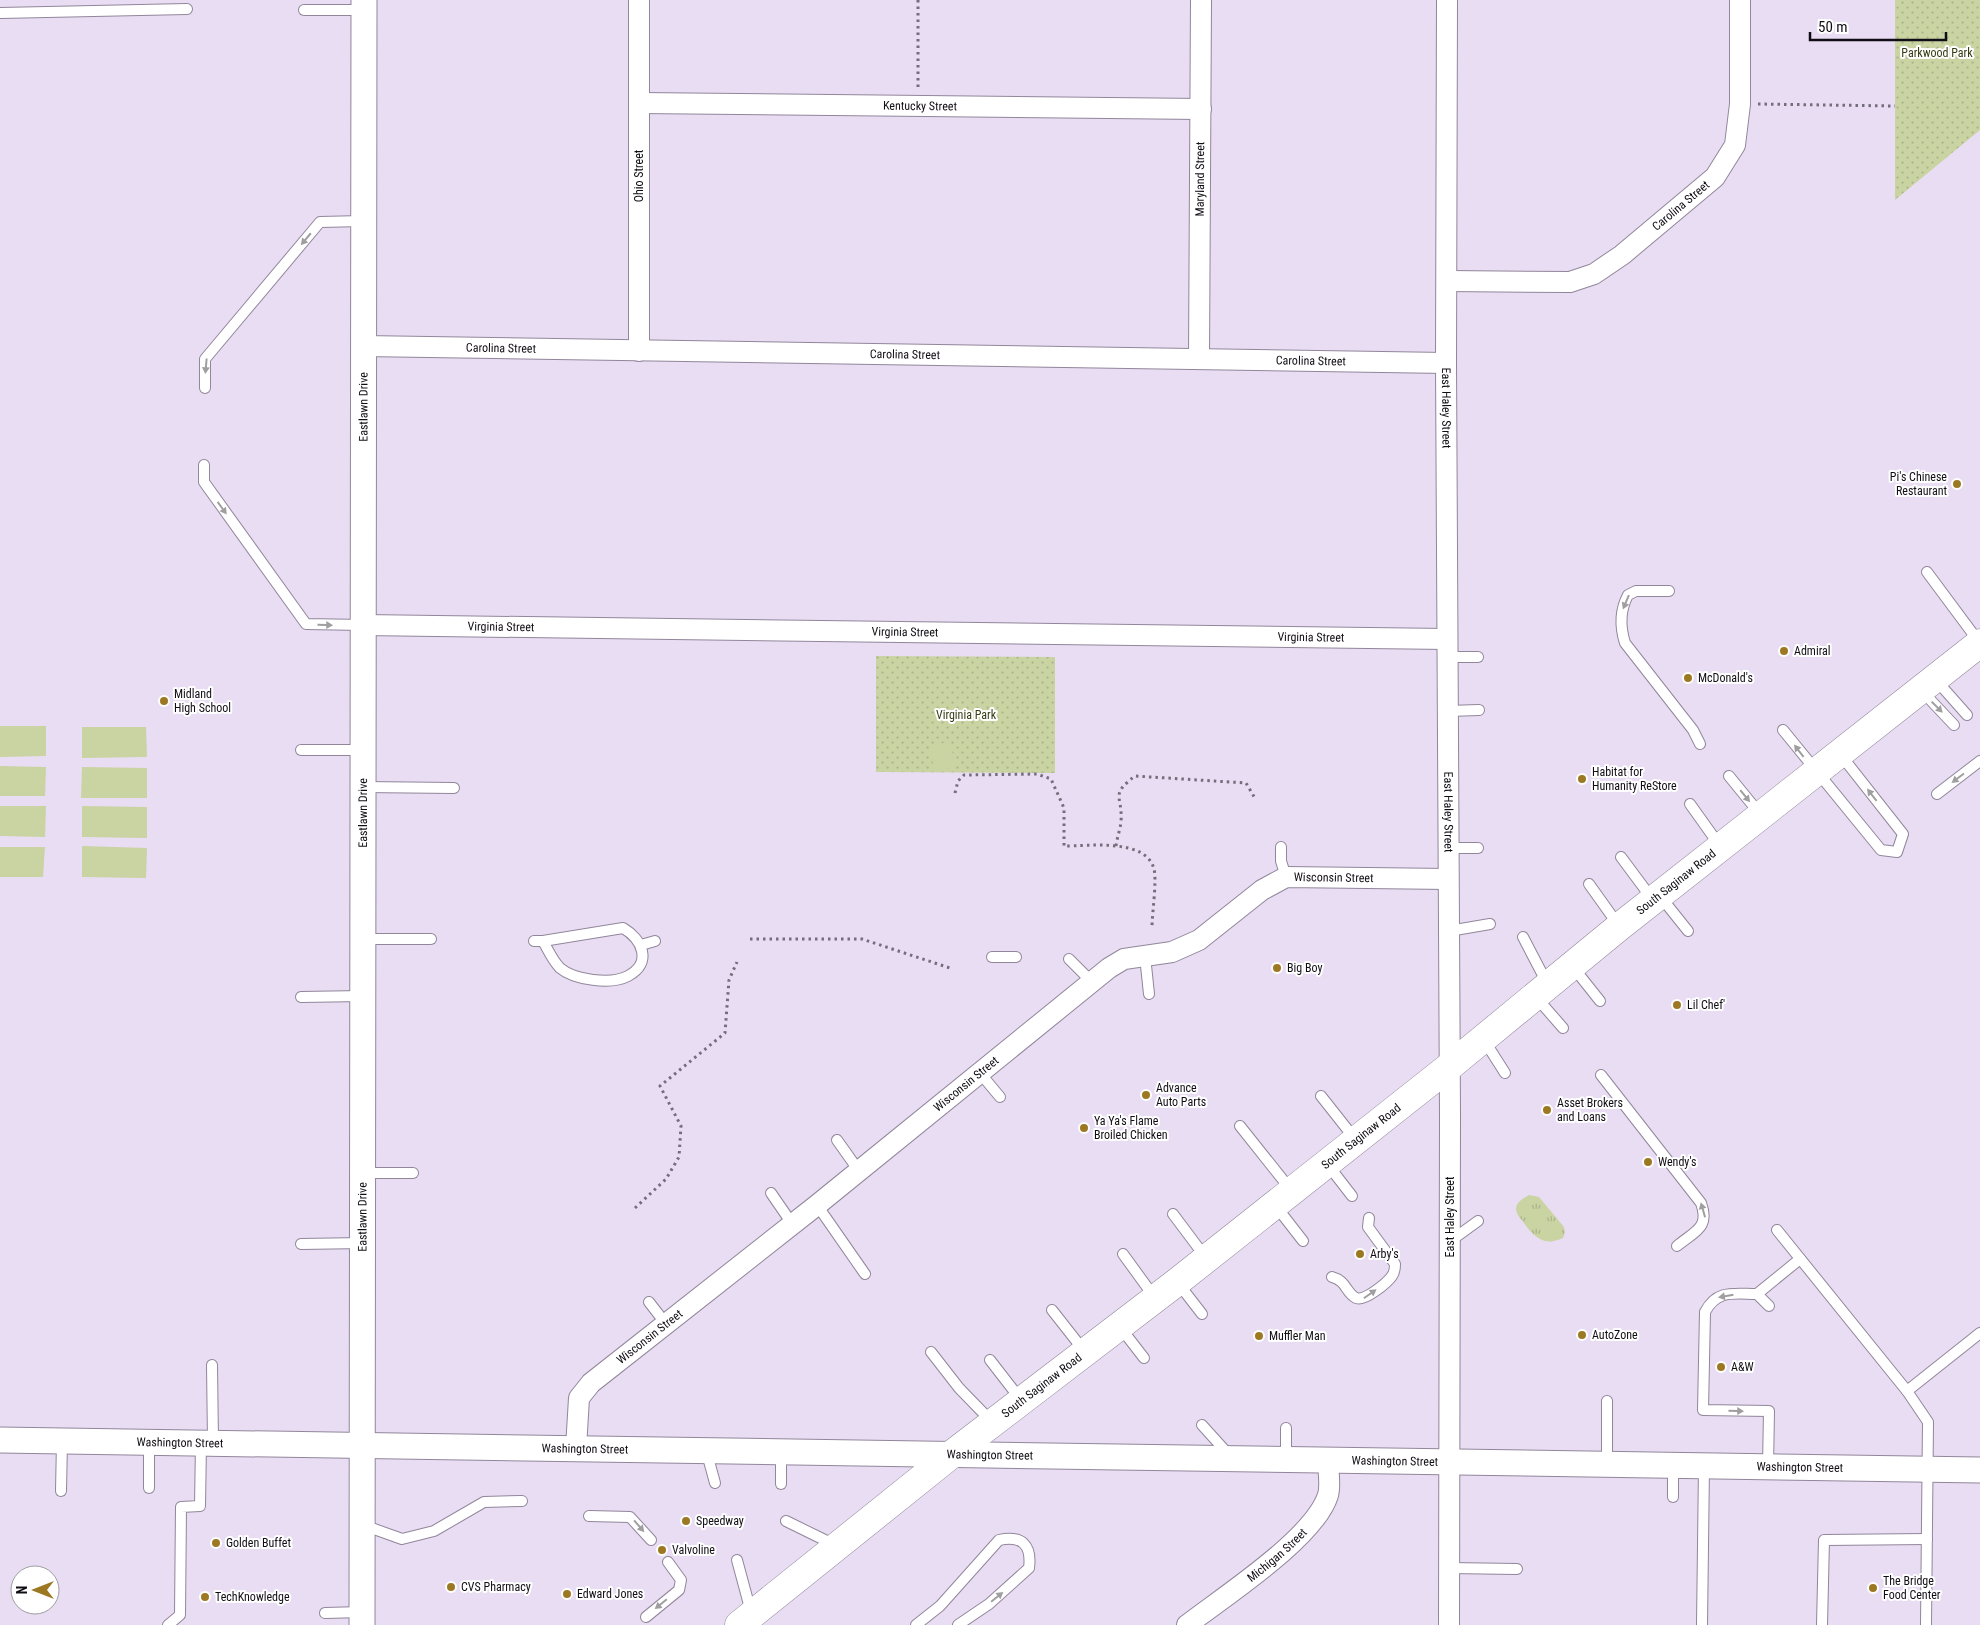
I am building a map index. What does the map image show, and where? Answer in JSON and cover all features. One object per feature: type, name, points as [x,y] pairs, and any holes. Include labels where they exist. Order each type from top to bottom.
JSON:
[{"type":"main road","name":"South Saginaw Road","points":[[745,1622],[952,1454],[1207,1259],[1326,1162],[1450,1066],[1541,989],[1656,897],[1980,643]]},
{"type":"street","name":"Ohio Street","points":[[639,351],[640,0]]},
{"type":"street","name":"Maryland Street","points":[[1199,358],[1202,109],[1201,0]]},
{"type":"street","name":"East Haley Street","points":[[1447,0],[1446,363],[1450,1066],[1449,1625]]},
{"type":"street","name":"Carolina Street","points":[[1446,281],[1570,282],[1594,274],[1622,255],[1715,177],[1735,145],[1740,104],[1740,0]]},
{"type":"street","name":"Eastlawn Drive","points":[[362,1619],[364,5]]},
{"type":"street","name":"Kentucky Street","points":[[639,103],[1202,109]]},
{"type":"street","name":"Carolina Street","points":[[364,346],[1446,363]]},
{"type":"street","name":"Virginia Street","points":[[363,625],[1448,648]]},
{"type":"street","name":"Wisconsin Street","points":[[576,1448],[579,1398],[591,1383],[817,1205],[1092,982],[1124,959],[1172,952],[1199,940],[1262,890],[1286,877],[1448,879]]},
{"type":"street","name":"Washington Street","points":[[0,1440],[1980,1470]]},
{"type":"street","name":"Michigan Street","points":[[1187,1625],[1299,1538],[1318,1516],[1328,1494],[1328,1461]]},
{"type":"lane","points":[[304,10],[364,5]]},
{"type":"lane","points":[[0,13],[187,9]]},
{"type":"lane","points":[[205,388],[205,359],[320,222],[364,221]]},
{"type":"lane","points":[[204,465],[204,482],[306,624],[363,625]]},
{"type":"lane","points":[[1927,572],[1980,643]]},
{"type":"lane","points":[[1669,591],[1636,591],[1628,595],[1622,618],[1622,631],[1625,643],[1693,730],[1700,744]]},
{"type":"lane","points":[[1448,648],[1478,657]]},
{"type":"lane","points":[[1927,684],[1967,715]]},
{"type":"lane","points":[[1927,684],[1954,725]]},
{"type":"lane","points":[[1448,710],[1479,710]]},
{"type":"lane","points":[[1783,730],[1815,772],[1881,850],[1897,852],[1903,834],[1839,753]]},
{"type":"lane","points":[[301,750],[363,750]]},
{"type":"lane","points":[[1937,794],[1980,761]]},
{"type":"lane","points":[[1729,776],[1761,815]]},
{"type":"lane","points":[[363,787],[454,788]]},
{"type":"lane","points":[[1690,804],[1720,847]]},
{"type":"lane","points":[[1280,848],[1280,861],[1286,877]]},
{"type":"lane","points":[[1448,848],[1478,848]]},
{"type":"lane","points":[[1621,857],[1688,931]]},
{"type":"lane","points":[[1589,884],[1619,927]]},
{"type":"lane","points":[[1449,931],[1490,924]]},
{"type":"lane","points":[[622,928],[634,934],[641,945],[642,956],[639,967],[628,976],[613,980],[576,976],[560,968],[539,941],[622,928]]},
{"type":"lane","points":[[1523,937],[1541,989],[1563,1028]]},
{"type":"lane","points":[[363,939],[431,939]]},
{"type":"lane","points":[[641,945],[655,941]]},
{"type":"lane","points":[[1145,956],[1150,994]]},
{"type":"lane","points":[[992,957],[1016,957]]},
{"type":"lane","points":[[1069,959],[1092,982]]},
{"type":"lane","points":[[1572,965],[1600,1002]]},
{"type":"lane","points":[[301,998],[363,996]]},
{"type":"lane","points":[[1482,1038],[1505,1073]]},
{"type":"lane","points":[[980,1073],[1000,1097]]},
{"type":"lane","points":[[1601,1075],[1701,1203],[1706,1216],[1702,1226],[1677,1246]]},
{"type":"lane","points":[[1321,1096],[1355,1139]]},
{"type":"lane","points":[[1240,1126],[1283,1197],[1303,1241]]},
{"type":"lane","points":[[837,1140],[859,1171]]},
{"type":"lane","points":[[1326,1162],[1352,1196]]},
{"type":"lane","points":[[363,1173],[413,1173]]},
{"type":"lane","points":[[771,1193],[792,1225]]},
{"type":"lane","points":[[817,1205],[865,1274]]},
{"type":"lane","points":[[1173,1214],[1207,1259]]},
{"type":"lane","points":[[1332,1277],[1340,1280],[1354,1298],[1359,1299],[1365,1298],[1392,1276],[1395,1264],[1368,1226],[1369,1218]]},
{"type":"lane","points":[[1449,1242],[1478,1221]]},
{"type":"lane","points":[[1777,1230],[1906,1391],[1928,1422],[1926,1625]]},
{"type":"lane","points":[[301,1244],[363,1243]]},
{"type":"lane","points":[[1123,1254],[1156,1299]]},
{"type":"lane","points":[[1768,1467],[1768,1411],[1703,1410],[1705,1312],[1714,1299],[1723,1294],[1757,1294],[1800,1259]]},
{"type":"lane","points":[[1177,1282],[1202,1314]]},
{"type":"lane","points":[[1757,1294],[1769,1306]]},
{"type":"lane","points":[[649,1302],[666,1324]]},
{"type":"lane","points":[[1052,1310],[1086,1353]]},
{"type":"lane","points":[[1119,1327],[1144,1358]]},
{"type":"lane","points":[[1906,1391],[1980,1333]]},
{"type":"lane","points":[[932,1352],[958,1388],[993,1423]]},
{"type":"lane","points":[[990,1360],[1022,1401]]},
{"type":"lane","points":[[168,1625],[180,1615],[181,1507],[200,1506],[207,1442],[212,1365]]},
{"type":"lane","points":[[1607,1401],[1607,1464]]},
{"type":"lane","points":[[1202,1425],[1233,1459]]},
{"type":"lane","points":[[1286,1428],[1286,1460]]},
{"type":"lane","points":[[61,1491],[62,1441]]},
{"type":"lane","points":[[148,1442],[149,1488]]},
{"type":"lane","points":[[706,1450],[715,1483]]},
{"type":"lane","points":[[781,1451],[781,1484]]},
{"type":"lane","points":[[1673,1466],[1673,1497]]},
{"type":"lane","points":[[1702,1625],[1704,1466]]},
{"type":"lane","points":[[363,1525],[402,1539],[434,1531],[484,1502],[522,1501]]},
{"type":"lane","points":[[589,1516],[630,1517],[651,1540]]},
{"type":"lane","points":[[786,1522],[838,1546]]},
{"type":"lane","points":[[1822,1625],[1824,1540],[1927,1539]]},
{"type":"lane","points":[[916,1625],[940,1606],[999,1540],[1018,1540],[1026,1545],[1031,1556],[1029,1568],[989,1604],[958,1625]]},
{"type":"lane","points":[[736,1560],[745,1622]]},
{"type":"lane","points":[[646,1617],[679,1590],[681,1580],[668,1562]]},
{"type":"lane","points":[[1449,1568],[1517,1569]]},
{"type":"lane","points":[[325,1613],[362,1619]]},
{"type":"path","points":[[918,0],[918,106]]},
{"type":"path","points":[[1740,104],[1895,106]]},
{"type":"path","points":[[955,793],[958,782],[964,775],[1037,774],[1051,779],[1064,808],[1064,846],[1116,846],[1144,853],[1154,869],[1152,927]]},
{"type":"path","points":[[1116,846],[1121,820],[1118,798],[1122,786],[1136,776],[1246,783],[1256,800]]},
{"type":"path","points":[[750,939],[862,939],[953,968]]},
{"type":"path","points":[[635,1208],[666,1179],[679,1156],[681,1126],[660,1086],[725,1033],[729,980],[737,962]]},
{"type":"green space","name":"Parkwood Park","points":[[1895,0],[1980,0],[1980,130],[1895,200]]},
{"type":"green space","name":"Virginia Park","points":[[876,656],[1055,657],[1055,773],[876,772]]},
{"type":"green space","points":[[0,726],[46,726],[46,756],[0,757]]},
{"type":"green space","points":[[82,727],[146,727],[147,757],[82,758]]},
{"type":"green space","points":[[951,742],[955,768],[934,770],[930,745]]},
{"type":"green space","points":[[0,766],[46,767],[45,796],[0,796]]},
{"type":"green space","points":[[82,767],[147,768],[147,798],[81,798]]},
{"type":"green space","points":[[0,806],[46,806],[45,837],[0,836]]},
{"type":"green space","points":[[82,806],[147,807],[147,838],[82,837]]},
{"type":"green space","points":[[82,846],[147,848],[146,878],[82,877]]},
{"type":"green space","points":[[0,847],[45,847],[43,877],[0,877]]},
{"type":"green space","points":[[1529,1195],[1539,1197],[1564,1227],[1563,1238],[1556,1241],[1545,1241],[1528,1228],[1518,1215],[1516,1207],[1519,1202]]},
{"type":"place","name":"Pi's Chinese Restaurant","points":[[1957,484]]},
{"type":"place","name":"Admiral","points":[[1784,651]]},
{"type":"place","name":"McDonald's","points":[[1688,678]]},
{"type":"place","name":"Midland High School","points":[[164,701]]},
{"type":"place","name":"Habitat for Humanity ReStore","points":[[1582,779]]},
{"type":"place","name":"Big Boy","points":[[1277,968]]},
{"type":"place","name":"Lil Chef'","points":[[1677,1005]]},
{"type":"place","name":"Advance Auto Parts","points":[[1146,1095]]},
{"type":"place","name":"Asset Brokers and Loans","points":[[1547,1110]]},
{"type":"place","name":"Ya Ya's Flame Broiled Chicken","points":[[1084,1128]]},
{"type":"place","name":"Wendy's","points":[[1648,1162]]},
{"type":"place","name":"Arby's","points":[[1360,1254]]},
{"type":"place","name":"AutoZone","points":[[1582,1335]]},
{"type":"place","name":"Muffler Man","points":[[1259,1336]]},
{"type":"place","name":"A&W","points":[[1721,1367]]},
{"type":"place","name":"Speedway","points":[[686,1521]]},
{"type":"place","name":"Golden Buffet","points":[[216,1543]]},
{"type":"place","name":"Valvoline","points":[[662,1550]]},
{"type":"place","name":"CVS Pharmacy","points":[[451,1587]]},
{"type":"place","name":"The Bridge Food Center","points":[[1873,1588]]},
{"type":"place","name":"Edward Jones","points":[[567,1594]]},
{"type":"place","name":"TechKnowledge","points":[[205,1597]]}]
